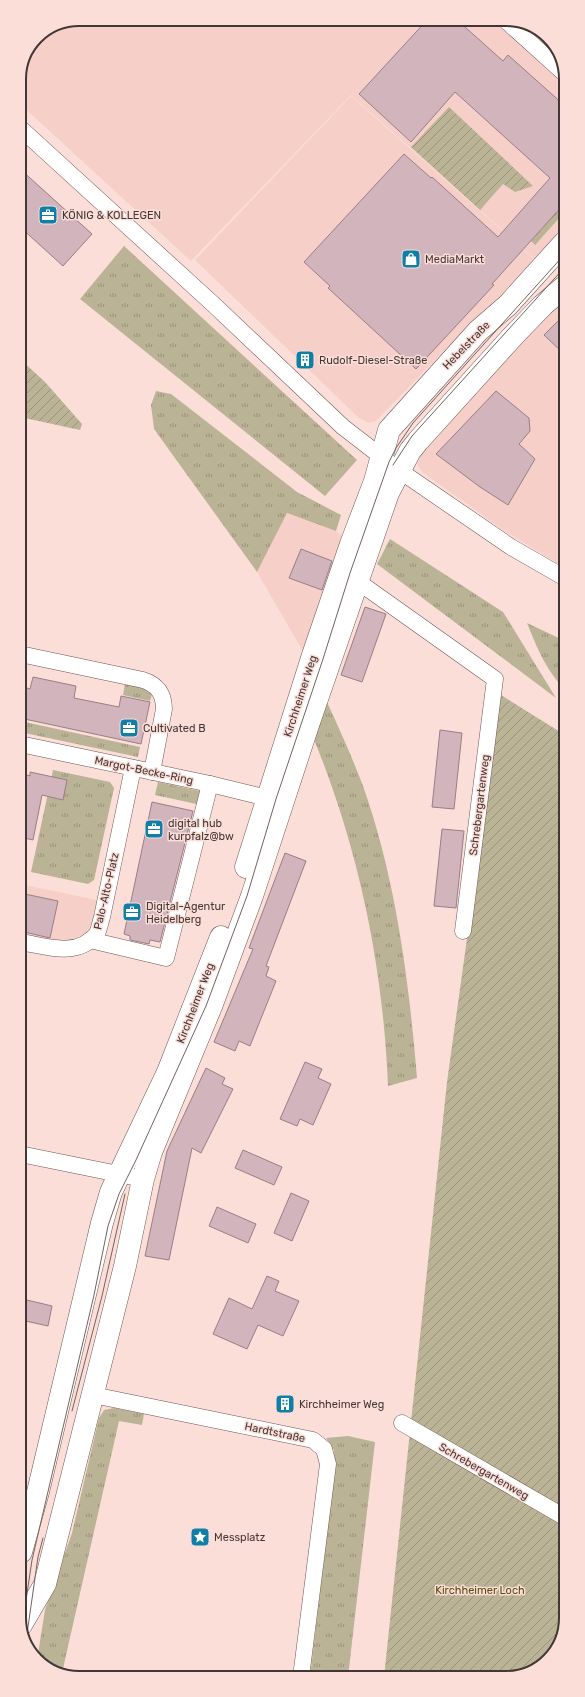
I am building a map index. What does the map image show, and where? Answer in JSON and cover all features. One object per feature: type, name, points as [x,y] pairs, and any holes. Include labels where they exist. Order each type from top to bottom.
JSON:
[{"type":"street","points":[[513,27],[557,67]]},
{"type":"street","points":[[26,133],[213,304],[343,427],[400,471],[511,547],[559,575]]},
{"type":"street","name":"Hebelstraße","points":[[381,455],[389,430],[394,423],[478,330],[508,305],[559,249]]},
{"type":"street","points":[[400,471],[410,451],[418,441],[513,336],[543,305],[559,291]]},
{"type":"street","name":"Kirchheimer Weg","points":[[26,1534],[38,1492],[102,1223],[111,1192],[121,1174],[168,1072],[236,898],[350,544],[375,481],[381,455]]},
{"type":"street","name":"Kirchheimer Weg","points":[[26,1616],[45,1584],[125,1266],[143,1179],[151,1152],[212,1004],[252,896],[357,581],[388,493],[400,471]]},
{"type":"street","name":"Schrebergartenweg","points":[[357,581],[495,679],[463,931]]},
{"type":"street","points":[[26,655],[152,682],[158,688],[164,701],[164,709],[152,772]]},
{"type":"street","name":"Margot-Becke-Ring","points":[[26,745],[210,784],[267,798]]},
{"type":"street","name":"Palo-Alto-Platz","points":[[26,943],[71,949],[80,948],[97,934],[102,918],[133,768]]},
{"type":"street","points":[[90,940],[166,958],[210,784]]},
{"type":"street","points":[[26,1155],[143,1179]]},
{"type":"street","name":"Hardtstraße","points":[[93,1395],[313,1440],[324,1450],[328,1464],[302,1671]]},
{"type":"street","name":"Schrebergartenweg","points":[[402,1423],[559,1514]]},
{"type":"shaded area","points":[[79,26],[509,26],[526,30],[541,39],[554,56],[559,72],[559,235],[536,260],[351,95],[191,261],[26,109],[26,79],[30,59],[35,50],[50,35],[59,30]]},
{"type":"shaded area","points":[[351,96],[536,261],[503,297],[470,324],[376,421],[369,423],[359,418],[195,260]]},
{"type":"shaded area","points":[[559,301],[559,564],[502,529],[422,472],[417,464],[427,444]]},
{"type":"shaded area","points":[[287,513],[336,531],[343,536],[304,653],[257,572]]},
{"type":"shaded area","points":[[26,885],[97,900],[92,928],[78,945],[26,934]]},
{"type":"green space","points":[[449,107],[533,186],[515,192],[503,184],[480,210],[411,147]]},
{"type":"green space","points":[[557,212],[559,214],[559,218],[535,245],[531,241]]},
{"type":"green space","points":[[124,246],[357,460],[325,496],[80,299]]},
{"type":"green space","points":[[26,364],[45,382],[82,424],[80,430],[26,418]]},
{"type":"green space","points":[[156,391],[171,394],[297,492],[341,515],[336,531],[287,513],[257,572],[154,429],[151,405]]},
{"type":"green space","points":[[390,539],[503,612],[556,698],[377,564]]},
{"type":"green space","points":[[527,623],[559,638],[559,683],[547,666]]},
{"type":"green space","points":[[125,684],[144,688],[152,694],[150,701],[123,695]]},
{"type":"green space","name":"Kirchheimer Loch","points":[[501,695],[559,731],[559,1625],[552,1644],[541,1658],[529,1666],[513,1671],[385,1671],[447,1082]]},
{"type":"green space","points":[[326,700],[363,786],[384,857],[399,930],[410,1005],[417,1078],[388,1086],[380,993],[364,902],[354,857],[340,812],[308,725]]},
{"type":"green space","points":[[26,722],[140,747],[138,757],[26,733]]},
{"type":"green space","points":[[53,770],[110,782],[114,788],[94,880],[88,884],[31,872]]},
{"type":"green space","points":[[158,782],[204,792],[201,805],[155,795]]},
{"type":"green space","points":[[114,1408],[144,1414],[142,1425],[119,1421],[63,1668],[44,1658],[38,1652],[45,1610],[72,1533],[99,1418],[104,1410]]},
{"type":"green space","points":[[348,1436],[375,1442],[349,1671],[311,1671],[335,1468],[334,1450],[326,1438]]},
{"type":"building","points":[[422,26],[464,26],[503,61],[508,55],[559,101],[559,210],[492,284],[494,285],[416,369],[328,288],[330,286],[304,262],[404,154],[431,178],[432,177],[498,237],[550,178],[455,92],[411,142],[359,94]]},
{"type":"building","points":[[26,174],[92,234],[63,266],[26,232]]},
{"type":"building","points":[[559,320],[559,349],[544,335]]},
{"type":"building","points":[[496,391],[529,418],[530,431],[519,444],[535,459],[508,505],[480,487],[436,454]]},
{"type":"building","points":[[301,549],[332,561],[322,590],[289,578]]},
{"type":"building","points":[[365,607],[386,614],[362,682],[341,675]]},
{"type":"building","points":[[33,677],[76,686],[74,698],[119,707],[121,696],[150,702],[141,744],[26,719],[26,688],[30,689]]},
{"type":"building","points":[[440,730],[462,733],[454,809],[432,807]]},
{"type":"building","points":[[30,772],[67,780],[63,800],[42,795],[33,840],[26,838],[26,775],[30,776]]},
{"type":"building","points":[[152,802],[193,811],[160,942],[150,940],[149,944],[130,940],[130,936],[124,934]]},
{"type":"building","points":[[442,829],[464,831],[456,908],[434,906]]},
{"type":"building","points":[[285,853],[306,861],[266,966],[269,967],[266,976],[276,981],[250,1046],[239,1041],[235,1051],[214,1042],[253,949],[249,948]]},
{"type":"building","points":[[26,894],[58,901],[50,938],[26,932]]},
{"type":"building","points":[[305,1062],[322,1069],[318,1078],[331,1084],[313,1125],[300,1119],[297,1126],[280,1119]]},
{"type":"building","points":[[206,1068],[225,1078],[222,1084],[233,1089],[201,1153],[192,1148],[169,1260],[145,1256],[167,1151]]},
{"type":"building","points":[[243,1150],[282,1167],[274,1185],[235,1168]]},
{"type":"building","points":[[291,1193],[309,1201],[292,1241],[274,1233]]},
{"type":"building","points":[[217,1207],[256,1224],[248,1243],[209,1226]]},
{"type":"building","points":[[267,1276],[279,1281],[275,1291],[299,1301],[283,1336],[258,1325],[247,1349],[213,1334],[229,1298],[252,1309]]},
{"type":"building","points":[[27,1300],[52,1306],[48,1326],[26,1321]]},
{"type":"tram line","points":[[26,1600],[32,1560],[94,1295],[108,1226],[119,1194],[206,1006],[247,896],[276,799],[350,573],[389,462],[396,448],[413,423],[559,261]]},
{"type":"tram line","points":[[393,465],[412,436],[559,274]]},
{"type":"tram line","points":[[72,1411],[102,1296],[125,1194]]},
{"type":"tram line","points":[[28,1630],[38,1557],[43,1538]]},
{"type":"place","name":"KÖNIG & KOLLEGEN","points":[[48,215]]},
{"type":"place","name":"MediaMarkt","points":[[411,259]]},
{"type":"place","name":"Rudolf-Diesel-Straße","points":[[305,360]]},
{"type":"place","name":"Cultivated B","points":[[129,728]]},
{"type":"place","name":"digital hub kurpfalz@bw","points":[[154,829]]},
{"type":"place","name":"Digital-Agentur Heidelberg","points":[[132,912]]},
{"type":"place","name":"Kirchheimer Weg","points":[[285,1404]]},
{"type":"place","name":"Messplatz","points":[[200,1537]]}]
